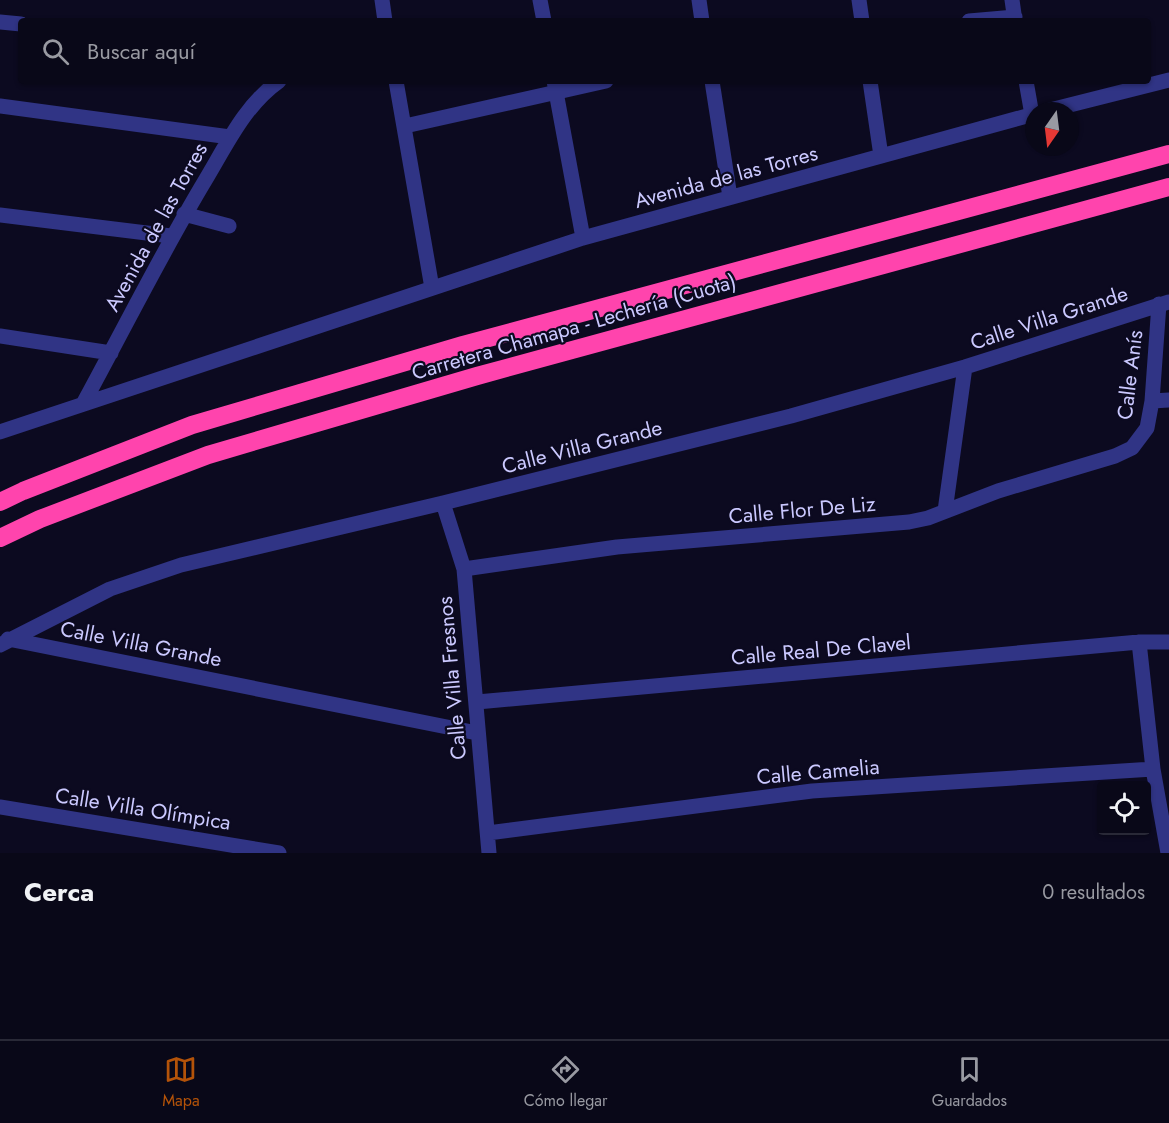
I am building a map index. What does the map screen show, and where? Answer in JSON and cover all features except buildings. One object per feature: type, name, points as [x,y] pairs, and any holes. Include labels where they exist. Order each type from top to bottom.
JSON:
[{"type":"highway","name":"Carretera Chamapa - Lechería (Cuota)","points":[[0,502],[22,491],[204,421],[463,345],[1169,154]]},
{"type":"highway","name":"Carretera Chamapa - Lechería (Cuota)","points":[[0,538],[40,519],[208,455],[477,376],[1169,187]]},
{"type":"street","points":[[382,0],[385,18]]},
{"type":"street","points":[[540,0],[543,18]]},
{"type":"street","points":[[699,0],[702,18]]},
{"type":"street","points":[[859,0],[862,18]]},
{"type":"street","points":[[1012,0],[1015,18]]},
{"type":"street","points":[[0,22],[18,24]]},
{"type":"street","name":"Avenida de las Torres","points":[[1079,103],[1169,80]]},
{"type":"street","name":"Avenida de las Torres","points":[[83,404],[184,214],[251,105],[276,84]]},
{"type":"street","points":[[397,84],[432,288]]},
{"type":"street","points":[[405,126],[555,87],[580,84]]},
{"type":"street","points":[[712,84],[730,197]]},
{"type":"street","points":[[870,84],[881,156]]},
{"type":"street","points":[[1027,84],[1034,102]]},
{"type":"street","points":[[555,87],[583,238]]},
{"type":"street","points":[[0,106],[231,137]]},
{"type":"street","name":"Avenida de las Torres","points":[[0,432],[583,238],[1025,117]]},
{"type":"street","points":[[184,214],[229,226]]},
{"type":"street","points":[[0,215],[171,236]]},
{"type":"street","name":"Calle Villa Grande","points":[[4,642],[110,589],[181,565],[443,503],[791,416],[965,367],[1164,303]]},
{"type":"street","name":"Calle Anís","points":[[1132,448],[1147,428],[1164,303]]},
{"type":"street","points":[[0,336],[111,353]]},
{"type":"street","points":[[945,511],[965,367]]},
{"type":"street","points":[[1152,401],[1169,400]]},
{"type":"street","name":"Calle Flor De Liz","points":[[464,569],[617,547],[909,522],[928,518],[989,494],[1115,456],[1132,448]]},
{"type":"street","name":"Calle Villa Fresnos","points":[[443,503],[464,569],[489,853]]},
{"type":"street","name":"Calle Villa Grande","points":[[4,642],[477,733]]},
{"type":"street","points":[[1140,642],[1153,769],[1168,853]]},
{"type":"street","name":"Calle Real De Clavel","points":[[477,702],[1140,642],[1169,642]]},
{"type":"street","name":"Calle Camelia","points":[[488,832],[812,791],[1153,769]]},
{"type":"street","name":"Calle Villa Olímpica","points":[[0,807],[279,853]]}]
